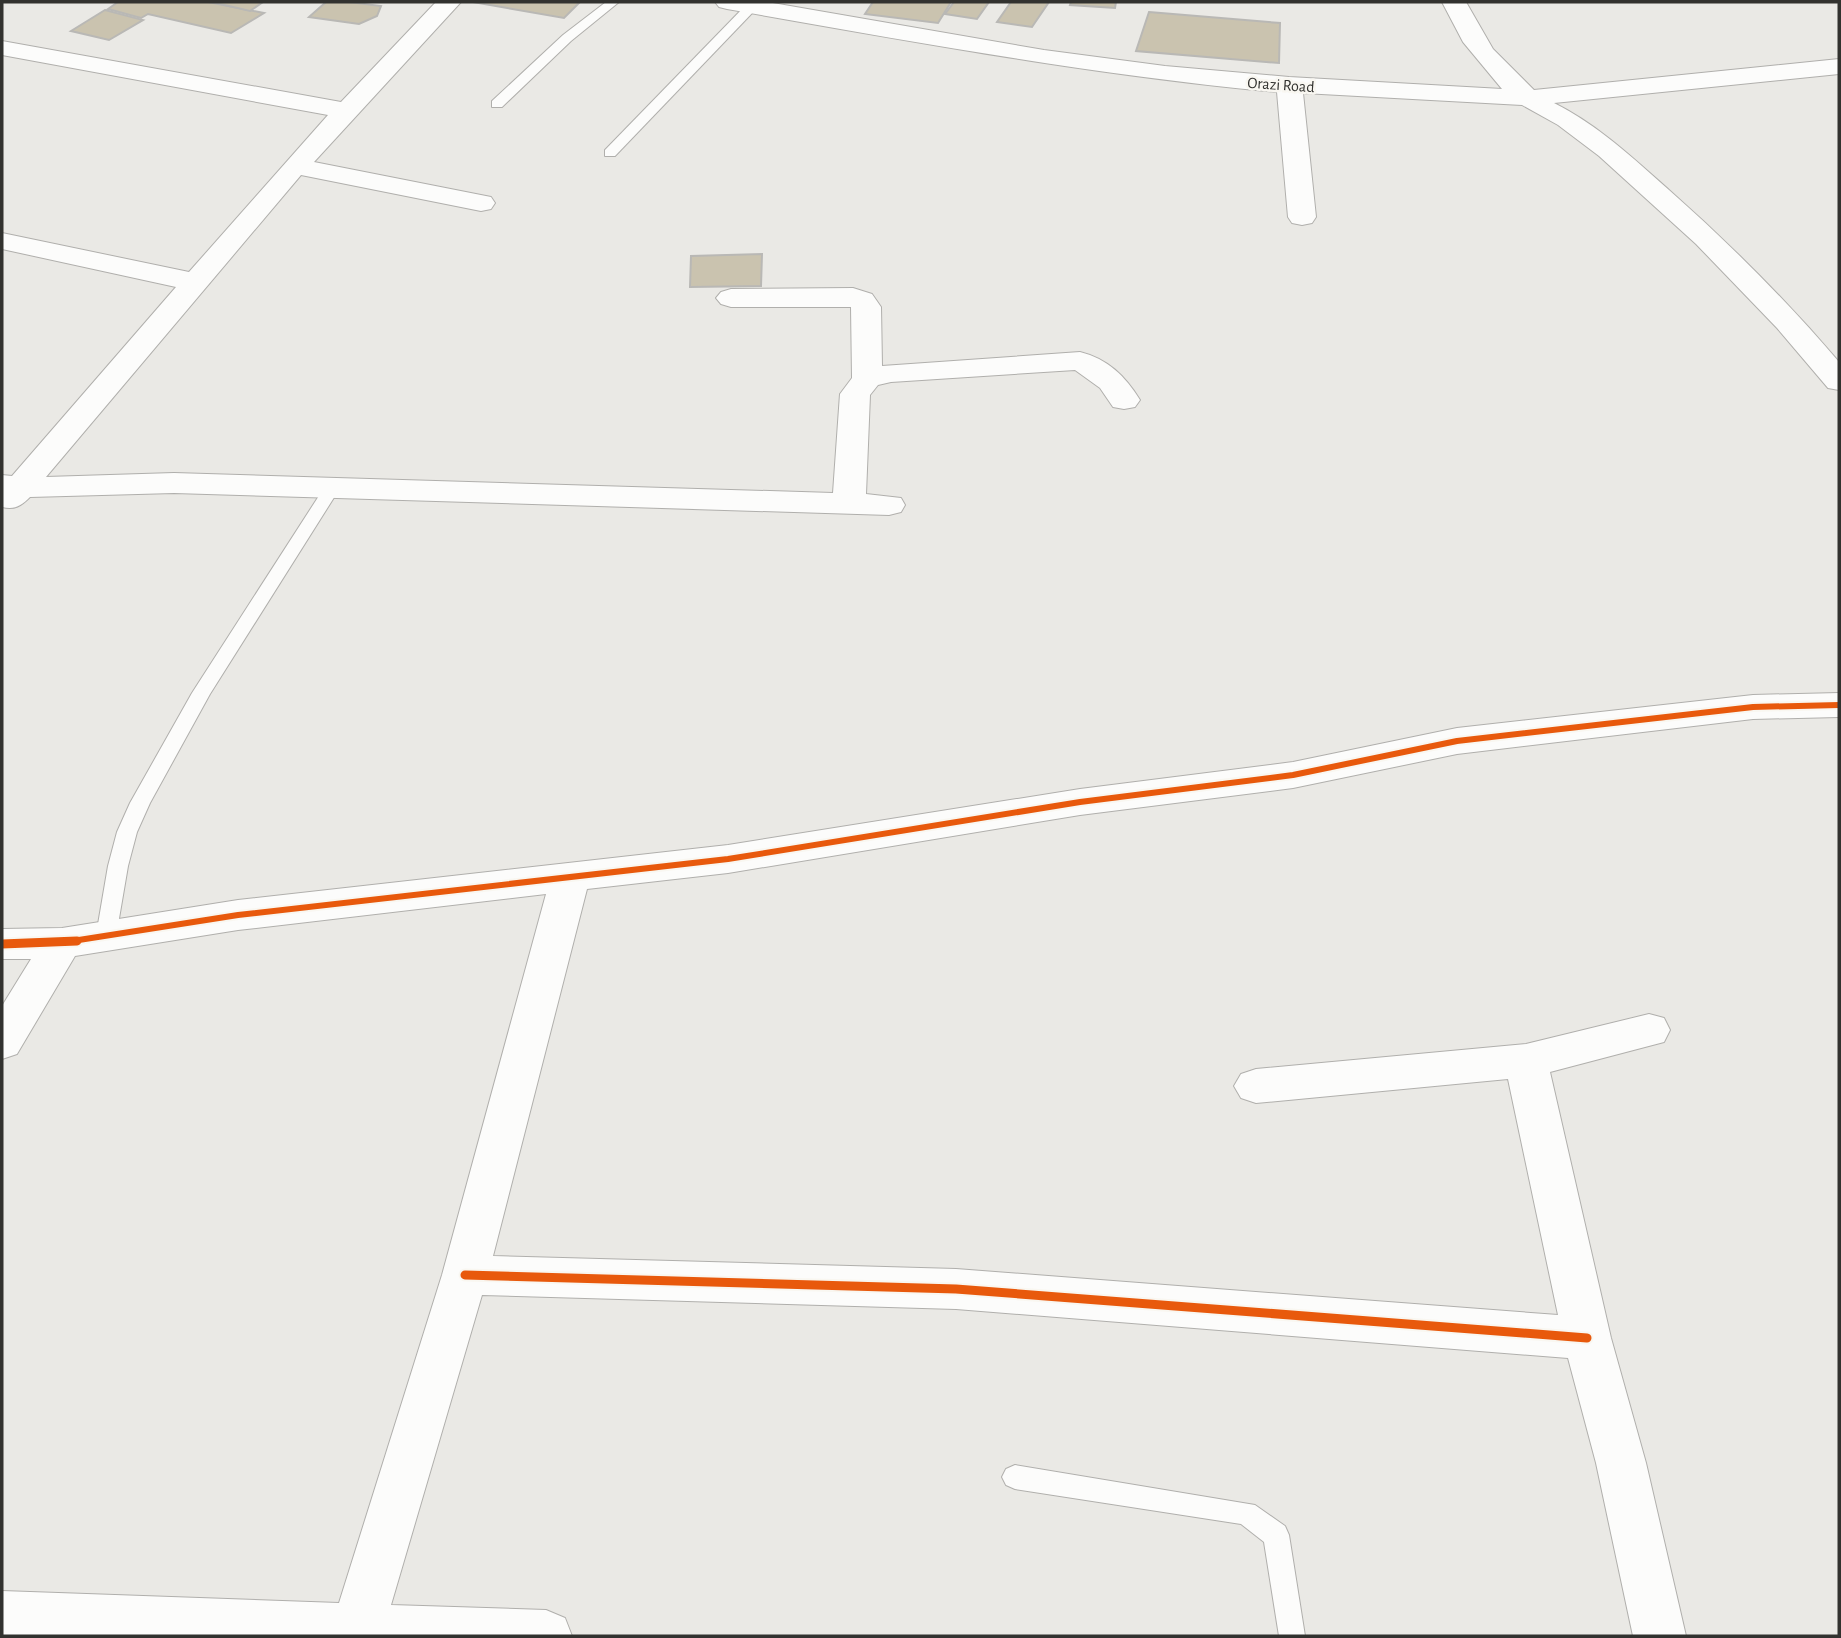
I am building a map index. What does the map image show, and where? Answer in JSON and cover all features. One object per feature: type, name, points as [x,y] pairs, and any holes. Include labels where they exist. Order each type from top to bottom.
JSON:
[{"type":"street","points":[[8,494],[295,166],[449,2]]},
{"type":"street","points":[[1454,2],[1468,34],[1492,66],[1528,98],[1585,132],[1716,246],[1811,347],[1839,381]]},
{"type":"street","name":"Orazi Road","points":[[740,4],[1044,57],[1165,74],[1289,85],[1528,98],[1839,66]]},
{"type":"street","points":[[2,48],[347,111]]},
{"type":"street","points":[[1289,85],[1303,217]]},
{"type":"street","points":[[295,166],[481,203]]},
{"type":"street","points":[[2,241],[195,282]]},
{"type":"street","points":[[731,298],[853,297],[862,300],[866,307],[867,379]]},
{"type":"street","points":[[849,504],[855,394],[867,379],[891,373],[1080,361],[1100,371],[1115,383],[1124,400]]},
{"type":"street","points":[[8,494],[174,483],[889,505]]},
{"type":"street","points":[[2,944],[62,943],[238,915],[728,859],[1080,802],[1293,775],[1457,741],[1754,706],[1839,705]]},
{"type":"street","points":[[357,1630],[465,1275],[570,878]]},
{"type":"street","points":[[2,1042],[62,943]]},
{"type":"street","points":[[1256,1086],[1527,1061],[1649,1030]]},
{"type":"street","points":[[1527,1061],[1587,1338],[1621,1463],[1660,1636]]},
{"type":"street","points":[[465,1275],[953,1289],[1139,1301],[1492,1333],[1587,1338]]},
{"type":"street","points":[[2,1617],[546,1636]]},
{"type":"lane","points":[[496,104],[567,38],[613,2]]},
{"type":"lane","points":[[610,153],[740,4]]},
{"type":"lane","points":[[107,936],[118,866],[127,832],[140,803],[201,693],[332,488]]},
{"type":"lane","points":[[1015,1477],[1246,1513],[1276,1535],[1292,1636]]},
{"type":"building","points":[[118,2],[208,2],[264,13],[231,33],[148,14],[141,18],[108,9]]},
{"type":"building","points":[[212,2],[263,2],[250,11]]},
{"type":"building","points":[[326,2],[381,6],[377,16],[359,24],[309,17]]},
{"type":"building","points":[[473,2],[580,2],[564,18]]},
{"type":"building","points":[[873,2],[951,2],[938,23],[865,14]]},
{"type":"building","points":[[954,2],[989,2],[977,19],[945,14]]},
{"type":"building","points":[[1011,2],[1049,2],[1032,27],[997,22]]},
{"type":"building","points":[[1071,2],[1116,2],[1115,8],[1070,5]]},
{"type":"building","points":[[105,10],[143,20],[109,40],[71,31]]},
{"type":"building","points":[[1149,12],[1280,23],[1279,63],[1136,51]]},
{"type":"building","points":[[762,254],[761,286],[690,287],[691,256]]},
{"type":"cycle path","points":[[2,944],[62,943],[238,915],[728,859],[1080,802],[1293,775],[1457,741],[1753,707],[1839,705]]},
{"type":"cycle path","points":[[465,1275],[956,1289],[1587,1338]]}]
